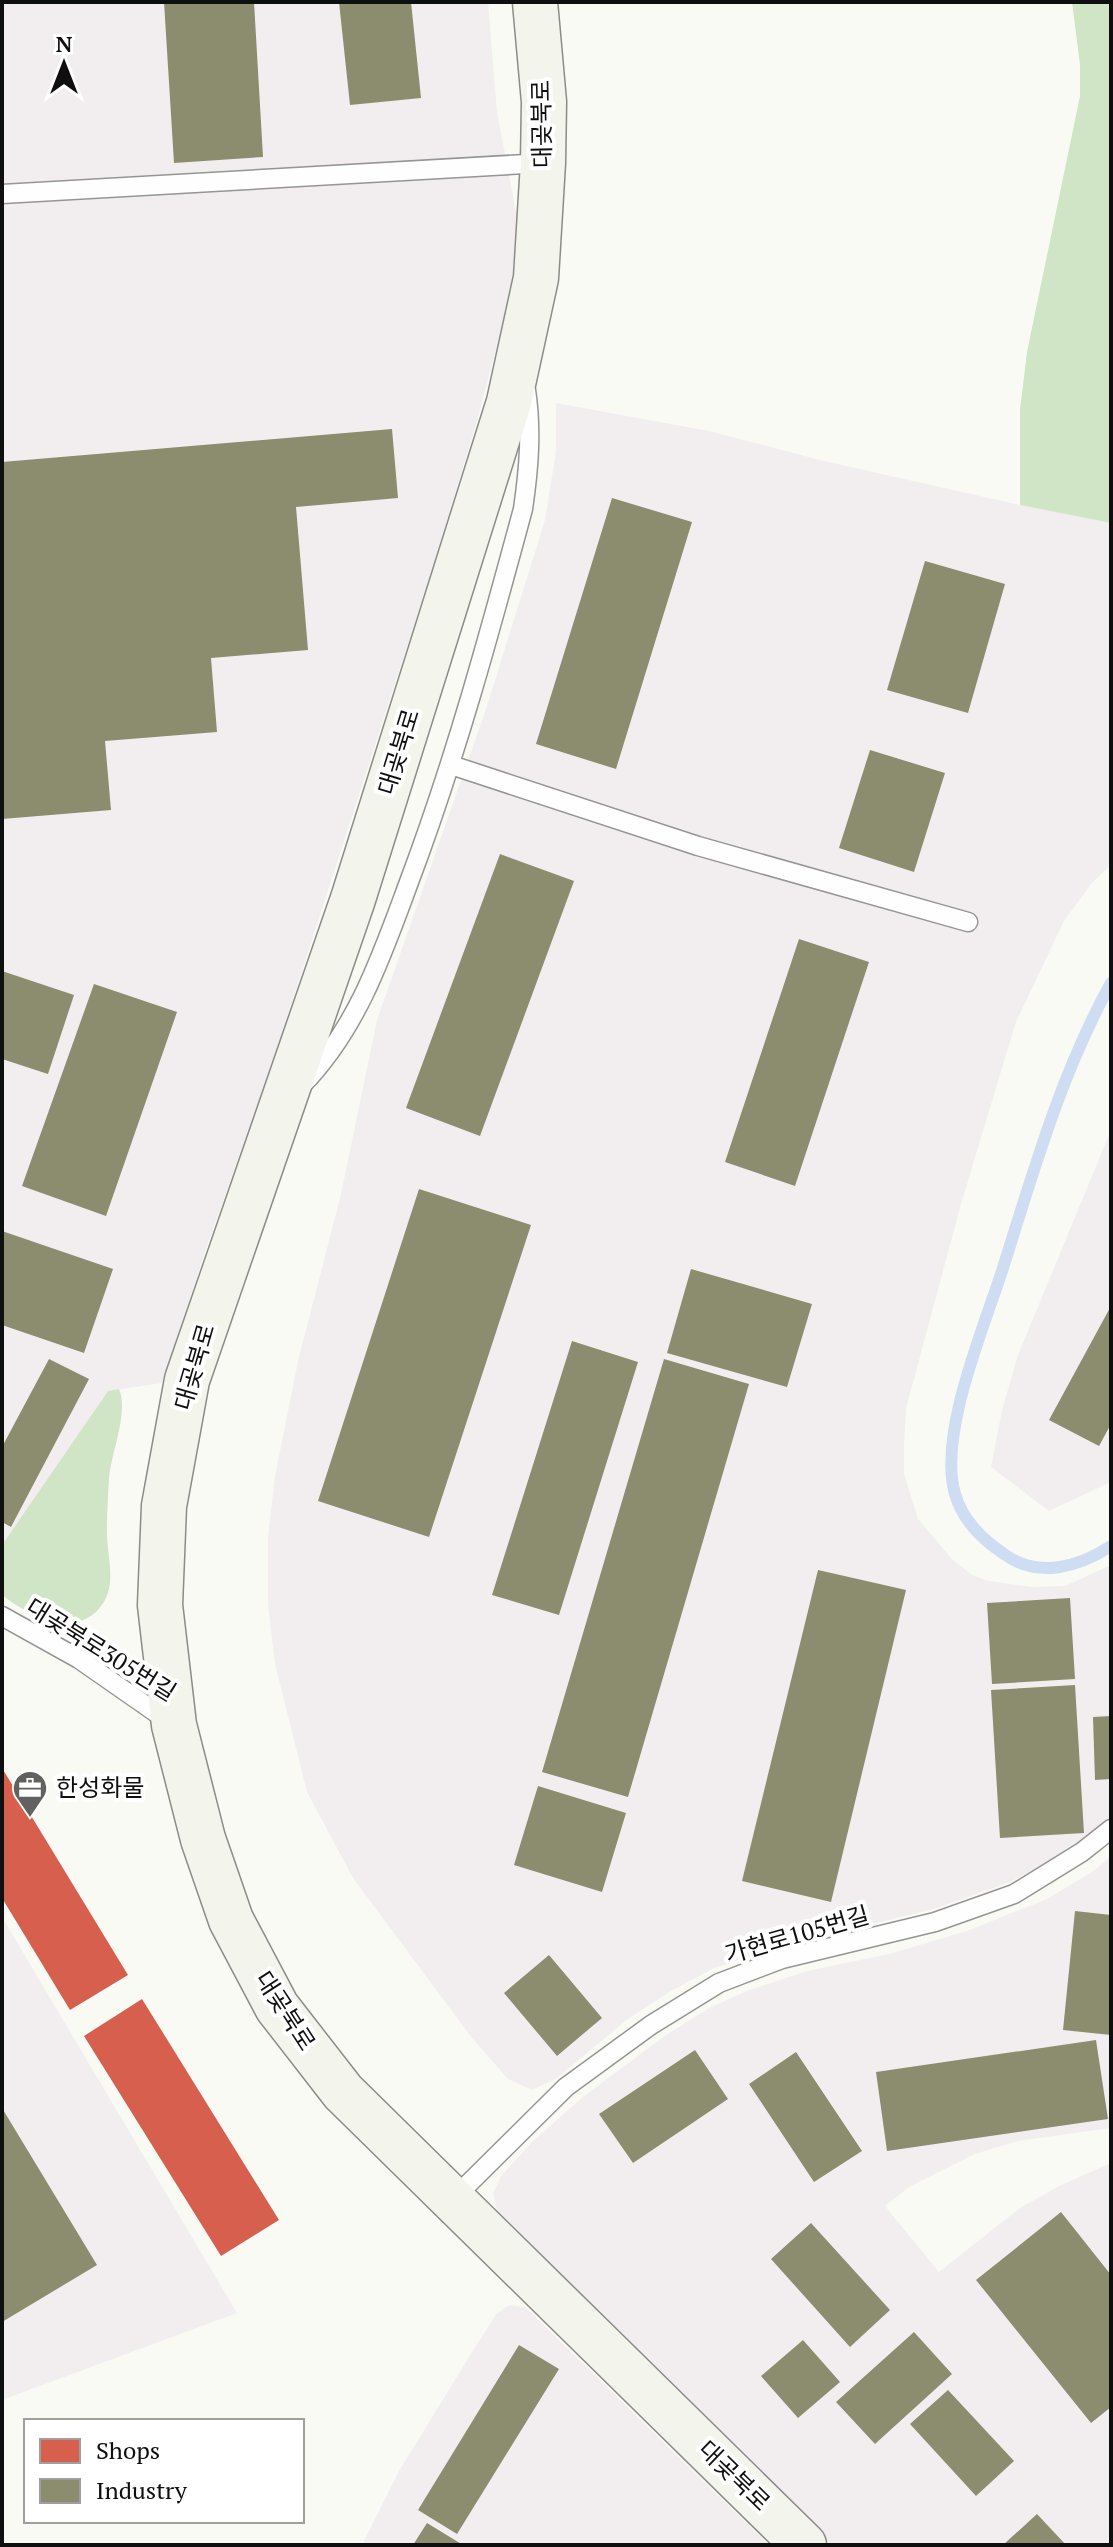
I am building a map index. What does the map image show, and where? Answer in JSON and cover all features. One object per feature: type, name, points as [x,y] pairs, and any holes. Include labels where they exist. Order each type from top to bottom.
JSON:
[{"type":"street","name":"대곶북로","points":[[535,2],[544,102],[543,163],[536,278],[521,351],[509,402],[362,868],[187,1380],[164,1506],[160,1605],[174,1725],[203,1839],[231,1920],[277,2007],[343,2092],[804,2545]]},
{"type":"lane","points":[[2,194],[543,163]]},
{"type":"lane","points":[[281,1107],[324,1063],[352,1021],[387,942],[451,765],[523,509],[530,465],[531,420],[521,351]]},
{"type":"lane","points":[[451,765],[712,850],[968,922]]},
{"type":"lane","name":"대곶북로305번길","points":[[2,1616],[79,1659],[174,1725]]},
{"type":"lane","name":"가현로105번길","points":[[452,2200],[566,2087],[651,2025],[719,1983],[782,1959],[935,1922],[1014,1894],[1082,1852],[1111,1829]]},
{"type":"shaded area","points":[[2,2],[488,2],[497,112],[517,217],[513,285],[477,421],[435,560],[280,1039],[162,1383],[108,1391],[2,1545]]},
{"type":"shaded area","points":[[556,403],[709,431],[824,461],[1111,523],[1111,865],[1091,884],[1064,921],[1016,1022],[961,1204],[906,1409],[904,1474],[918,1519],[952,1559],[972,1575],[989,1581],[1033,1587],[1065,1586],[1111,1565],[1111,1819],[1069,1852],[1010,1882],[937,1908],[760,1952],[712,1969],[628,2019],[557,2078],[532,2090],[508,2079],[472,2038],[353,1878],[307,1792],[275,1664],[268,1604],[268,1537],[275,1476],[298,1361],[341,1194],[377,1020],[486,709],[545,520],[556,451]]},
{"type":"shaded area","points":[[1111,1130],[1111,1482],[1049,1511],[991,1467],[1002,1410],[1018,1355]]},
{"type":"shaded area","points":[[1111,1856],[1111,2128],[1018,2141],[975,2154],[909,2187],[885,2206],[939,2272],[1020,2208],[1059,2186],[1111,2163],[1111,2545],[832,2545],[608,2328],[498,2214],[493,2194],[501,2176],[533,2141],[584,2096],[666,2035],[711,2007],[807,1971],[889,1954],[967,1931],[1047,1899],[1095,1870]]},
{"type":"shaded area","points":[[2,1917],[237,2313],[2,2400]]},
{"type":"shaded area","points":[[510,2305],[525,2307],[769,2545],[362,2545],[399,2471],[469,2357],[497,2313]]},
{"type":"green space","points":[[1072,2],[1111,2],[1111,523],[1020,505],[1020,410],[1027,352],[1080,96],[1080,65]]},
{"type":"green space","points":[[119,1389],[122,1398],[121,1421],[110,1469],[108,1498],[108,1592],[97,1611],[82,1621],[63,1622],[39,1616],[2,1595],[2,1545],[108,1391]]},
{"type":"building: Shops","points":[[2,1768],[128,1975],[70,2010],[2,1898]]},
{"type":"building: Shops","points":[[142,1999],[279,2220],[221,2256],[84,2036]]},
{"type":"building: Industry","points":[[164,2],[254,2],[263,157],[174,163]]},
{"type":"building: Industry","points":[[339,2],[411,2],[421,98],[350,105]]},
{"type":"building: Industry","points":[[392,429],[398,498],[296,507],[308,650],[211,658],[217,732],[105,741],[111,810],[2,819],[2,462]]},
{"type":"building: Industry","points":[[612,498],[692,522],[616,769],[536,744]]},
{"type":"building: Industry","points":[[925,561],[1005,584],[968,713],[887,690]]},
{"type":"building: Industry","points":[[870,750],[945,773],[914,872],[839,848]]},
{"type":"building: Industry","points":[[500,854],[574,881],[480,1136],[406,1108]]},
{"type":"building: Industry","points":[[799,939],[869,962],[795,1186],[725,1162]]},
{"type":"building: Industry","points":[[2,971],[74,995],[48,1074],[2,1059]]},
{"type":"building: Industry","points":[[94,984],[177,1012],[106,1216],[22,1186]]},
{"type":"building: Industry","points":[[419,1189],[531,1225],[429,1537],[318,1501]]},
{"type":"building: Industry","points":[[2,1231],[113,1269],[84,1353],[2,1325]]},
{"type":"building: Industry","points":[[691,1269],[812,1304],[787,1387],[667,1353]]},
{"type":"building: Industry","points":[[1111,1306],[1111,1424],[1099,1446],[1049,1420]]},
{"type":"building: Industry","points":[[572,1341],[638,1362],[559,1615],[492,1595]]},
{"type":"building: Industry","points":[[49,1359],[89,1379],[11,1527],[2,1522],[2,1447]]},
{"type":"building: Industry","points":[[664,1359],[749,1384],[628,1797],[542,1772]]},
{"type":"building: Industry","points":[[818,1570],[906,1590],[831,1902],[742,1881]]},
{"type":"building: Industry","points":[[1070,1598],[1075,1679],[992,1684],[987,1603]]},
{"type":"building: Industry","points":[[1075,1685],[1084,1833],[1000,1838],[991,1690]]},
{"type":"building: Industry","points":[[1111,1716],[1111,1779],[1095,1780],[1093,1717]]},
{"type":"building: Industry","points":[[538,1786],[626,1813],[602,1892],[514,1865]]},
{"type":"building: Industry","points":[[1075,1911],[1111,1915],[1111,2035],[1063,2030]]},
{"type":"building: Industry","points":[[549,1955],[602,2018],[557,2056],[504,1993]]},
{"type":"building: Industry","points":[[1096,2040],[1108,2119],[887,2151],[876,2072]]},
{"type":"building: Industry","points":[[695,2050],[728,2099],[633,2163],[599,2114]]},
{"type":"building: Industry","points":[[796,2052],[862,2151],[814,2182],[749,2084]]},
{"type":"building: Industry","points":[[2,2108],[97,2265],[2,2322]]},
{"type":"building: Industry","points":[[1061,2212],[1111,2275],[1111,2407],[1091,2423],[976,2280]]},
{"type":"building: Industry","points":[[811,2223],[890,2310],[850,2347],[771,2259]]},
{"type":"building: Industry","points":[[914,2332],[952,2374],[875,2444],[836,2402]]},
{"type":"building: Industry","points":[[803,2340],[840,2382],[798,2418],[761,2376]]},
{"type":"building: Industry","points":[[519,2345],[559,2369],[457,2534],[418,2510]]},
{"type":"building: Industry","points":[[948,2390],[1014,2461],[976,2496],[910,2424]]},
{"type":"building: Industry","points":[[1037,2514],[1066,2545],[1003,2545]]},
{"type":"building: Industry","points":[[427,2523],[463,2545],[413,2545]]},
{"type":"waterway","points":[[1111,983],[1063,1088],[974,1352],[957,1413],[951,1470],[958,1504],[968,1521],[988,1542],[1017,1562],[1044,1568],[1058,1567],[1086,1560],[1111,1546]]},
{"type":"place","name":"한성화물","points":[[30,1819]]}]
